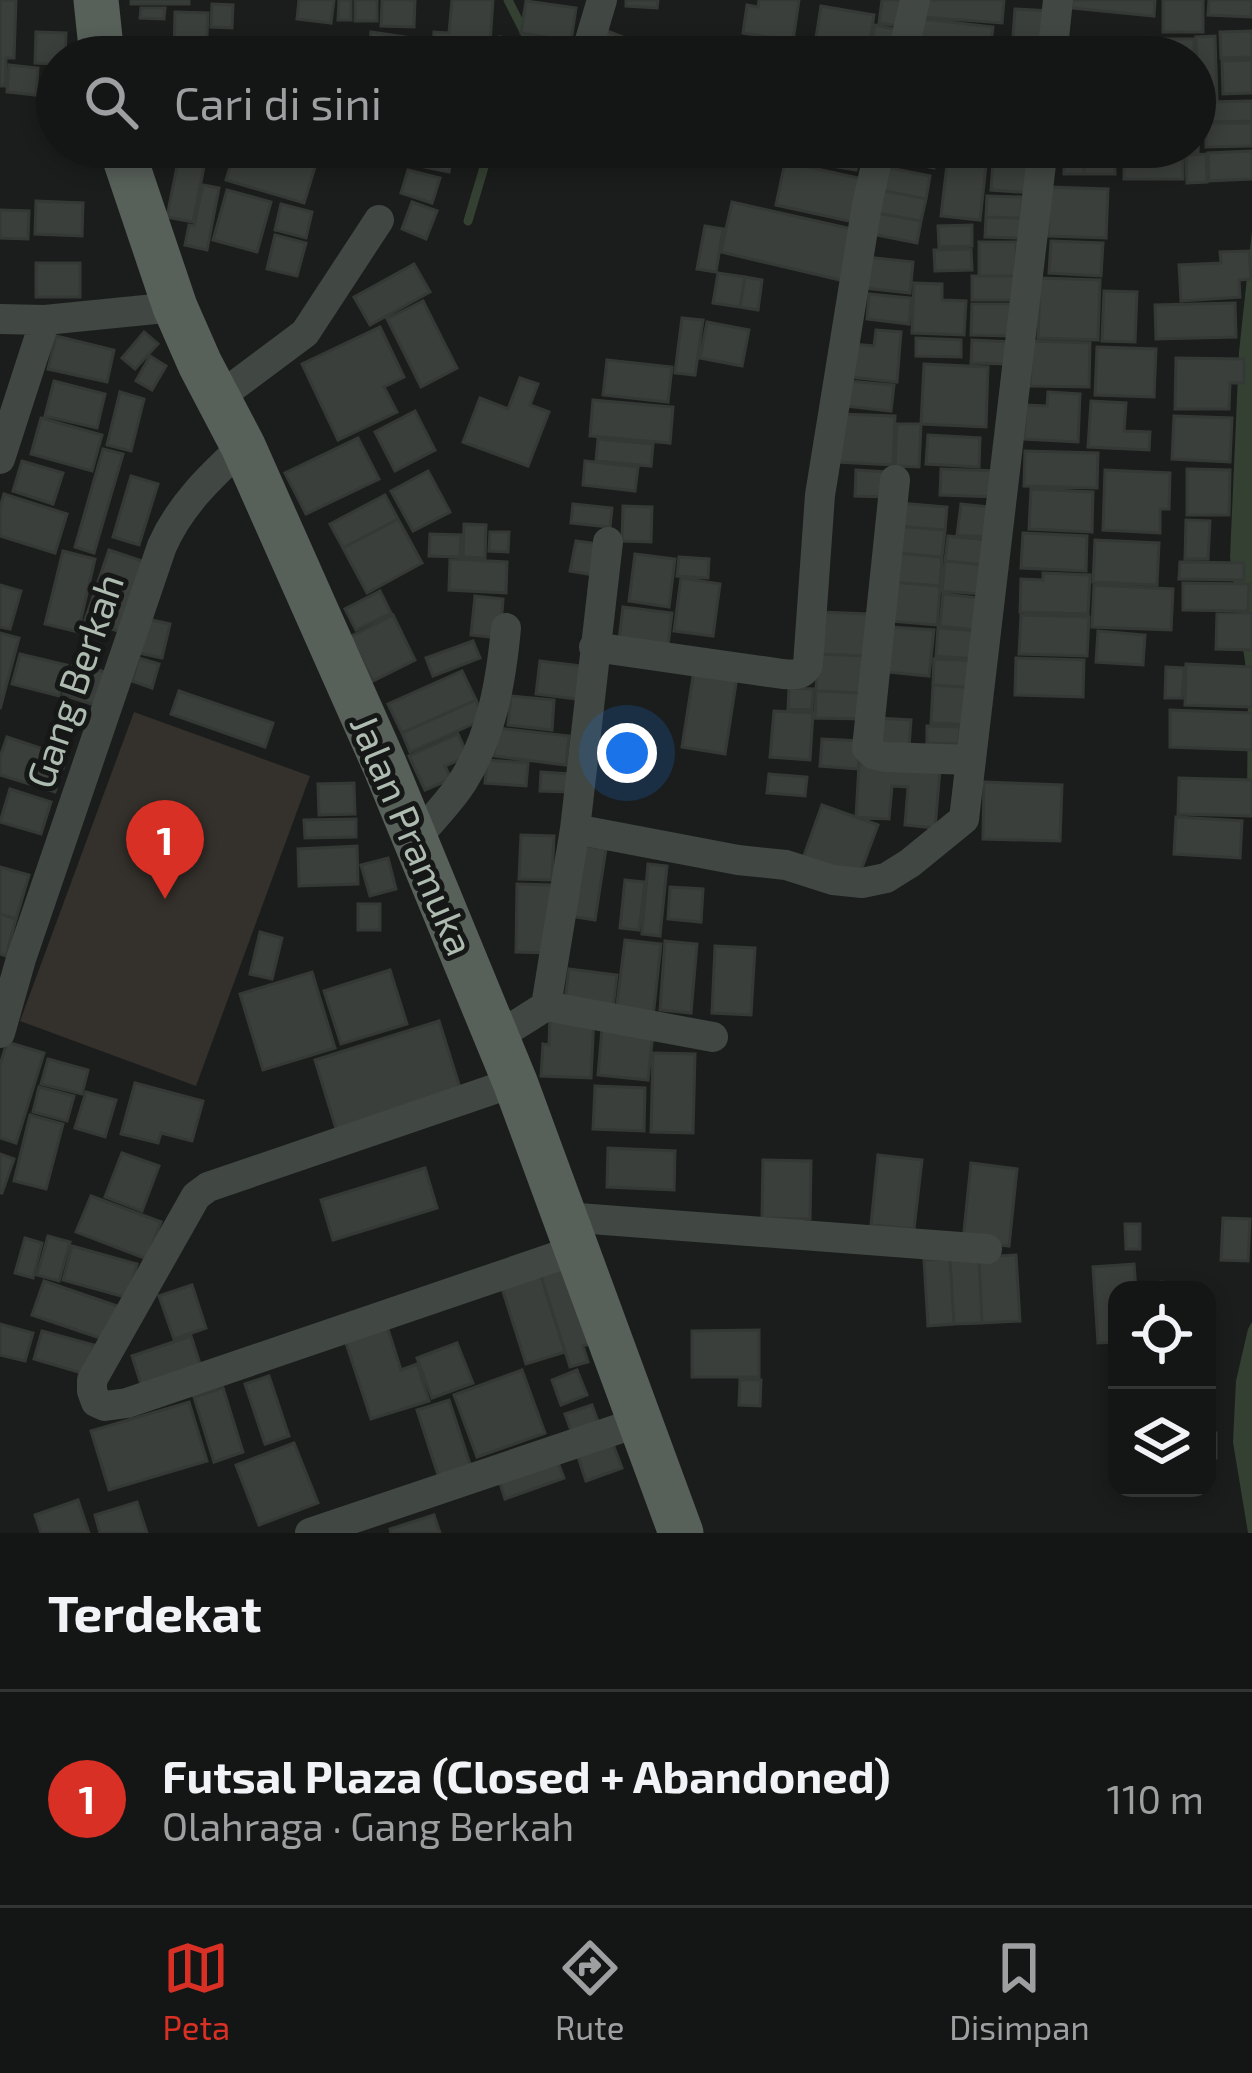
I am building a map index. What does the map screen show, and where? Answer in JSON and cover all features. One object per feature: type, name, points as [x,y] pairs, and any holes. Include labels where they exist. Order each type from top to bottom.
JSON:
[{"type":"main road","points":[[96,0],[100,36]]},
{"type":"main road","name":"Jalan Pramuka","points":[[128,168],[176,307],[385,766],[497,1037],[681,1533]]},
{"type":"street","points":[[591,36],[602,0]]},
{"type":"street","points":[[907,36],[915,0]]},
{"type":"street","points":[[1054,36],[1058,0]]},
{"type":"street","points":[[594,647],[783,674],[805,672],[820,495],[875,168]]},
{"type":"street","points":[[574,829],[786,865],[833,880],[862,883],[898,871],[964,819],[1041,168]]},
{"type":"street","points":[[218,398],[305,332],[380,220]]},
{"type":"street","points":[[0,319],[45,320],[176,307]]},
{"type":"street","points":[[0,459],[45,320]]},
{"type":"street","name":"Gang Berkah","points":[[0,1033],[162,546],[199,488],[243,446]]},
{"type":"street","points":[[895,480],[867,748],[885,757],[971,760]]},
{"type":"street","points":[[546,1006],[574,829],[608,542]]},
{"type":"street","points":[[415,840],[461,784],[476,756],[498,692],[506,628]]},
{"type":"street","points":[[497,1037],[546,1006],[713,1037]]},
{"type":"street","points":[[515,1082],[208,1187],[196,1196],[92,1380],[96,1402],[105,1406],[127,1403],[570,1233],[987,1249]]},
{"type":"street","points":[[310,1533],[639,1422]]},
{"type":"shaded area","points":[[1252,231],[1252,814],[1247,803],[1248,683],[1230,557],[1239,352]]},
{"type":"shaded area","points":[[134,712],[310,776],[196,1086],[20,1021]]},
{"type":"shaded area","points":[[1252,1322],[1252,1533],[1248,1533],[1233,1442],[1236,1381]]},
{"type":"building","points":[[0,0],[16,0],[14,58],[6,58],[5,86],[0,86]]},
{"type":"building","points":[[131,0],[189,0],[189,4],[131,4]]},
{"type":"building","points":[[299,0],[334,0],[331,23],[297,19]]},
{"type":"building","points":[[339,0],[351,0],[351,20],[338,20]]},
{"type":"building","points":[[355,0],[377,0],[377,21],[355,21]]},
{"type":"building","points":[[382,0],[415,0],[414,27],[381,26]]},
{"type":"building","points":[[452,0],[493,0],[490,36],[434,36],[434,32],[449,33]]},
{"type":"building","points":[[626,0],[658,0],[657,8],[626,6]]},
{"type":"building","points":[[759,0],[799,0],[794,36],[743,33],[747,5],[758,7]]},
{"type":"building","points":[[882,0],[911,0],[907,27],[879,23]]},
{"type":"building","points":[[925,0],[1004,0],[1002,23],[924,17]]},
{"type":"building","points":[[1072,0],[1155,0],[1154,16],[1071,8]]},
{"type":"building","points":[[1163,0],[1203,0],[1203,32],[1163,32]]},
{"type":"building","points":[[1209,0],[1252,0],[1252,17],[1208,15]]},
{"type":"building","points":[[526,1],[576,8],[572,36],[521,33]]},
{"type":"building","points":[[212,4],[233,5],[232,28],[211,27]]},
{"type":"building","points":[[821,6],[874,15],[871,36],[816,36]]},
{"type":"building","points":[[141,8],[165,8],[164,19],[140,18]]},
{"type":"building","points":[[1015,9],[1051,11],[1049,36],[1013,36]]},
{"type":"building","points":[[175,12],[208,13],[207,36],[174,36]]},
{"type":"building","points":[[923,19],[993,27],[992,36],[921,36]]},
{"type":"building","points":[[875,25],[904,31],[903,36],[873,36]]},
{"type":"building","points":[[1252,31],[1252,57],[1221,58],[1220,32]]},
{"type":"building","points":[[36,32],[66,33],[36,36],[35,63]]},
{"type":"building","points":[[1252,60],[1252,93],[1223,94],[1222,61]]},
{"type":"building","points":[[9,65],[36,68],[36,95],[7,92]]},
{"type":"building","points":[[1252,101],[1252,121],[1216,122],[1216,102]]},
{"type":"building","points":[[1216,123],[1252,123],[1252,146],[1216,147]]},
{"type":"building","points":[[1252,151],[1252,179],[1209,181],[1209,168],[1216,168],[1216,153]]},
{"type":"building","points":[[177,168],[204,168],[193,222],[167,217]]},
{"type":"building","points":[[230,168],[315,168],[304,203],[226,180]]},
{"type":"building","points":[[784,168],[812,168],[867,180],[858,223],[776,205]]},
{"type":"building","points":[[885,168],[930,176],[926,199],[881,190]]},
{"type":"building","points":[[947,168],[986,168],[980,220],[941,216]]},
{"type":"building","points":[[993,168],[1035,168],[1033,193],[991,190]]},
{"type":"building","points":[[1064,168],[1084,168],[1084,174],[1064,174]]},
{"type":"building","points":[[1084,168],[1115,168],[1115,174],[1084,174]]},
{"type":"building","points":[[1124,168],[1183,168],[1183,179],[1124,179]]},
{"type":"building","points":[[1186,168],[1206,168],[1207,182],[1187,183]]},
{"type":"building","points":[[408,170],[440,178],[432,203],[401,193]]},
{"type":"building","points":[[203,185],[219,188],[207,250],[185,245]]},
{"type":"building","points":[[1049,187],[1108,189],[1106,238],[1048,236]]},
{"type":"building","points":[[227,190],[271,202],[257,252],[213,240]]},
{"type":"building","points":[[881,190],[926,199],[921,221],[876,213]]},
{"type":"building","points":[[987,196],[1022,197],[1021,218],[986,217]]},
{"type":"building","points":[[36,201],[83,203],[82,236],[35,234]]},
{"type":"building","points":[[412,202],[437,211],[426,239],[402,229]]},
{"type":"building","points":[[732,202],[856,230],[844,281],[721,252]]},
{"type":"building","points":[[281,204],[312,212],[306,238],[275,230]]},
{"type":"building","points":[[0,210],[29,211],[28,239],[0,238]]},
{"type":"building","points":[[876,213],[921,221],[917,243],[872,234]]},
{"type":"building","points":[[986,217],[1021,218],[1020,238],[985,237]]},
{"type":"building","points":[[972,225],[972,246],[939,247],[938,226]]},
{"type":"building","points":[[705,226],[723,229],[716,272],[697,269]]},
{"type":"building","points":[[275,235],[306,243],[297,276],[267,269]]},
{"type":"building","points":[[1051,241],[1103,243],[1101,276],[1049,273]]},
{"type":"building","points":[[979,242],[1016,242],[1016,276],[979,276]]},
{"type":"building","points":[[971,249],[972,270],[935,271],[934,250]]},
{"type":"building","points":[[1249,251],[1251,279],[1239,280],[1240,297],[1181,301],[1179,265],[1221,263],[1220,252]]},
{"type":"building","points":[[866,257],[913,262],[910,293],[864,288]]},
{"type":"building","points":[[36,263],[80,263],[80,297],[36,297]]},
{"type":"building","points":[[414,264],[430,292],[370,325],[354,297]]},
{"type":"building","points":[[718,273],[745,277],[740,307],[713,303]]},
{"type":"building","points":[[972,276],[1016,276],[1016,300],[972,300]]},
{"type":"building","points":[[745,277],[762,280],[758,310],[740,307]]},
{"type":"building","points":[[1040,278],[1100,280],[1098,340],[1038,338]]},
{"type":"building","points":[[914,283],[942,284],[942,300],[966,301],[964,335],[912,333]]},
{"type":"building","points":[[1104,291],[1137,292],[1135,342],[1102,341]]},
{"type":"building","points":[[869,294],[911,298],[909,324],[867,319]]},
{"type":"building","points":[[423,301],[457,368],[421,387],[387,319]]},
{"type":"building","points":[[1235,303],[1236,337],[1156,339],[1155,305]]},
{"type":"building","points":[[972,304],[1014,304],[1013,336],[971,335]]},
{"type":"building","points":[[682,318],[703,320],[695,375],[675,373]]},
{"type":"building","points":[[707,322],[749,330],[742,366],[700,358]]},
{"type":"building","points":[[380,327],[404,377],[384,387],[397,412],[338,440],[302,364]]},
{"type":"building","points":[[876,330],[901,332],[897,382],[849,377],[852,344],[874,346]]},
{"type":"building","points":[[144,332],[158,344],[135,369],[122,358]]},
{"type":"building","points":[[56,336],[114,350],[107,382],[48,369]]},
{"type":"building","points":[[916,338],[961,340],[961,357],[916,356]]},
{"type":"building","points":[[972,340],[1011,342],[1010,364],[971,363]]},
{"type":"building","points":[[1032,341],[1090,343],[1089,387],[1030,386]]},
{"type":"building","points":[[1097,347],[1156,349],[1154,397],[1095,395]]},
{"type":"building","points":[[150,356],[166,366],[152,390],[136,381]]},
{"type":"building","points":[[1176,358],[1244,359],[1244,383],[1230,383],[1229,409],[1175,409]]},
{"type":"building","points":[[607,360],[672,367],[668,402],[603,395]]},
{"type":"building","points":[[924,364],[988,367],[986,427],[921,424]]},
{"type":"building","points":[[520,378],[538,384],[530,405],[549,412],[528,466],[463,442],[480,398],[508,409]]},
{"type":"building","points":[[54,381],[105,394],[97,428],[45,416]]},
{"type":"building","points":[[848,381],[894,385],[891,411],[845,406]]},
{"type":"building","points":[[120,392],[144,399],[131,451],[107,445]]},
{"type":"building","points":[[1048,392],[1080,394],[1078,442],[1024,439],[1026,405],[1047,406]]},
{"type":"building","points":[[593,400],[673,407],[670,443],[590,436]]},
{"type":"building","points":[[1091,401],[1126,403],[1124,431],[1150,432],[1149,450],[1088,447]]},
{"type":"building","points":[[415,411],[435,450],[395,471],[375,432]]},
{"type":"building","points":[[839,414],[895,416],[893,465],[837,462]]},
{"type":"building","points":[[1174,416],[1232,418],[1230,462],[1172,459]]},
{"type":"building","points":[[41,418],[102,435],[92,471],[31,454]]},
{"type":"building","points":[[897,424],[921,424],[919,467],[895,466]]},
{"type":"building","points":[[928,435],[980,438],[979,467],[926,464]]},
{"type":"building","points":[[358,438],[379,479],[306,514],[285,473]]},
{"type":"building","points":[[598,439],[653,444],[651,466],[596,461]]},
{"type":"building","points":[[103,449],[123,454],[94,553],[75,547]]},
{"type":"building","points":[[1025,451],[1098,453],[1097,488],[1024,486]]},
{"type":"building","points":[[22,461],[63,473],[53,504],[13,491]]},
{"type":"building","points":[[585,461],[638,467],[635,491],[583,485]]},
{"type":"building","points":[[941,469],[998,471],[997,497],[940,495]]},
{"type":"building","points":[[1187,469],[1230,470],[1229,515],[1187,515]]},
{"type":"building","points":[[856,470],[887,472],[886,497],[855,496]]},
{"type":"building","points":[[1105,470],[1170,473],[1169,509],[1160,509],[1160,533],[1103,530]]},
{"type":"building","points":[[428,471],[450,512],[413,531],[391,491]]},
{"type":"building","points":[[131,476],[158,484],[139,545],[113,537]]},
{"type":"building","points":[[1031,489],[1093,492],[1092,532],[1029,529]]},
{"type":"building","points":[[4,494],[67,514],[55,553],[0,536]]},
{"type":"building","points":[[385,495],[398,519],[343,548],[330,524]]},
{"type":"building","points":[[899,503],[947,507],[945,530],[897,526]]},
{"type":"building","points":[[573,504],[612,508],[610,527],[571,523]]},
{"type":"building","points":[[961,504],[990,507],[987,537],[957,535]]},
{"type":"building","points":[[623,506],[652,507],[651,542],[622,541]]},
{"type":"building","points":[[398,519],[422,563],[367,593],[343,548]]},
{"type":"building","points":[[1186,520],[1210,521],[1208,559],[1185,559]]},
{"type":"building","points":[[464,524],[486,525],[485,558],[463,557]]},
{"type":"building","points":[[897,526],[945,530],[942,557],[895,553]]},
{"type":"building","points":[[490,532],[509,532],[508,552],[489,551]]},
{"type":"building","points":[[1023,533],[1087,536],[1086,571],[1021,568]]},
{"type":"building","points":[[430,534],[461,535],[460,557],[429,556]]},
{"type":"building","points":[[948,536],[987,540],[985,565],[945,561]]},
{"type":"building","points":[[1095,540],[1159,543],[1157,585],[1093,582]]},
{"type":"building","points":[[576,541],[599,544],[593,575],[570,571]]},
{"type":"building","points":[[109,550],[145,562],[121,632],[85,620]]},
{"type":"building","points":[[63,551],[95,559],[78,632],[45,624]]},
{"type":"building","points":[[895,553],[942,557],[940,586],[892,582]]},
{"type":"building","points":[[635,554],[675,559],[669,607],[629,601]]},
{"type":"building","points":[[679,557],[709,559],[708,578],[677,576]]},
{"type":"building","points":[[450,559],[507,562],[506,593],[449,590]]},
{"type":"building","points":[[945,561],[985,565],[981,594],[942,591]]},
{"type":"building","points":[[1180,562],[1244,563],[1244,580],[1179,579]]},
{"type":"building","points":[[1043,573],[1090,575],[1088,614],[1020,612],[1021,579],[1043,580]]},
{"type":"building","points":[[681,578],[720,584],[713,636],[674,631]]},
{"type":"building","points":[[892,582],[940,586],[937,625],[889,621]]},
{"type":"building","points":[[1183,583],[1249,584],[1248,611],[1183,610]]},
{"type":"building","points":[[0,585],[21,591],[10,629],[0,627]]},
{"type":"building","points":[[1094,585],[1173,589],[1171,630],[1092,627]]},
{"type":"building","points":[[380,591],[391,613],[356,630],[345,609]]},
{"type":"building","points":[[943,594],[979,598],[976,630],[940,626]]},
{"type":"building","points":[[475,596],[503,599],[500,638],[471,635]]},
{"type":"building","points":[[623,607],[672,613],[668,646],[619,640]]},
{"type":"building","points":[[820,612],[868,614],[866,656],[818,654]]},
{"type":"building","points":[[1217,613],[1252,613],[1252,650],[1216,649]]},
{"type":"building","points":[[393,615],[415,660],[373,681],[350,637]]},
{"type":"building","points":[[1021,615],[1089,617],[1087,656],[1019,654]]},
{"type":"building","points":[[147,619],[170,624],[162,658],[139,653]]},
{"type":"building","points":[[891,627],[934,630],[929,676],[887,672]]},
{"type":"building","points":[[938,628],[979,631],[977,659],[936,656]]},
{"type":"building","points":[[1098,631],[1145,635],[1143,665],[1096,662]]},
{"type":"building","points":[[0,633],[19,638],[0,709]]},
{"type":"building","points":[[473,641],[480,658],[433,676],[426,658]]},
{"type":"building","points":[[20,654],[67,665],[59,696],[12,684]]},
{"type":"building","points":[[818,654],[866,656],[864,693],[816,691]]},
{"type":"building","points":[[139,658],[159,664],[152,688],[132,681]]},
{"type":"building","points":[[1016,658],[1084,660],[1083,697],[1015,695]]},
{"type":"building","points":[[934,659],[978,661],[976,688],[933,685]]},
{"type":"building","points":[[540,661],[582,666],[577,699],[536,694]]},
{"type":"building","points":[[74,662],[105,672],[95,705],[63,695]]},
{"type":"building","points":[[1186,664],[1252,667],[1252,707],[1185,705]]},
{"type":"building","points":[[1166,667],[1184,668],[1182,698],[1165,698]]},
{"type":"building","points":[[694,670],[737,677],[725,754],[682,747]]},
{"type":"building","points":[[462,671],[476,700],[402,733],[388,704]]},
{"type":"building","points":[[933,685],[976,688],[974,725],[931,723]]},
{"type":"building","points":[[789,688],[813,689],[812,710],[788,709]]},
{"type":"building","points":[[179,691],[273,723],[265,747],[171,714]]},
{"type":"building","points":[[816,691],[864,693],[863,719],[815,718]]},
{"type":"building","points":[[511,696],[554,700],[552,730],[508,725]]},
{"type":"building","points":[[476,700],[484,719],[410,752],[402,733]]},
{"type":"building","points":[[1170,710],[1252,713],[1252,750],[1170,747]]},
{"type":"building","points":[[774,711],[813,713],[810,760],[770,757]]},
{"type":"building","points":[[877,718],[911,720],[909,747],[875,745]]},
{"type":"building","points":[[927,726],[960,727],[959,744],[927,743]]},
{"type":"building","points":[[497,728],[569,736],[566,765],[494,756]]},
{"type":"building","points":[[458,734],[468,756],[445,766],[451,779],[425,790],[409,756]]},
{"type":"building","points":[[7,737],[67,757],[55,792],[0,775]]},
{"type":"building","points":[[822,739],[860,741],[858,769],[820,766]]},
{"type":"building","points":[[487,760],[528,763],[526,786],[485,783]]},
{"type":"building","points":[[859,764],[940,770],[935,828],[905,825],[908,787],[892,786],[889,819],[856,817]]},
{"type":"building","points":[[541,772],[570,774],[569,792],[540,791]]},
{"type":"building","points":[[769,774],[807,777],[805,796],[767,793]]},
{"type":"building","points":[[1179,778],[1252,780],[1252,816],[1178,814]]},
{"type":"building","points":[[984,782],[1062,785],[1060,841],[983,839]]},
{"type":"building","points":[[354,783],[355,814],[319,815],[318,784]]},
{"type":"building","points":[[10,789],[51,802],[41,834],[0,822]]},
{"type":"building","points":[[822,805],[878,825],[857,881],[802,861]]},
{"type":"building","points":[[1176,817],[1242,821],[1240,858],[1174,854]]},
{"type":"building","points":[[356,819],[356,837],[305,838],[304,820]]},
{"type":"building","points":[[521,835],[554,836],[552,880],[519,879]]},
{"type":"building","points":[[581,845],[606,849],[595,920],[570,916]]},
{"type":"building","points":[[357,846],[358,884],[299,886],[298,849]]},
{"type":"building","points":[[388,858],[396,889],[370,896],[361,865]]},
{"type":"building","points":[[648,864],[667,866],[660,936],[642,934]]},
{"type":"building","points":[[0,867],[29,875],[16,919],[0,914]]},
{"type":"building","points":[[625,880],[645,882],[639,930],[620,928]]},
{"type":"building","points":[[517,884],[553,885],[551,953],[516,952]]},
{"type":"building","points":[[670,887],[703,889],[701,922],[668,919]]},
{"type":"building","points":[[358,904],[380,904],[380,930],[358,930]]},
{"type":"building","points":[[0,914],[16,919],[6,956],[0,954]]},
{"type":"building","points":[[260,932],[282,938],[272,979],[250,974]]},
{"type":"building","points":[[625,940],[661,944],[653,1017],[616,1012]]},
{"type":"building","points":[[665,941],[697,944],[691,1013],[660,1010]]},
{"type":"building","points":[[715,946],[755,948],[751,1015],[712,1013]]},
{"type":"building","points":[[569,969],[617,975],[613,1007],[565,1000]]},
{"type":"building","points":[[390,970],[407,1024],[341,1044],[324,991]]},
{"type":"building","points":[[312,972],[335,1048],[263,1070],[240,994]]},
{"type":"building","points":[[550,1014],[594,1016],[591,1078],[541,1076]]},
{"type":"building","points":[[439,1021],[462,1094],[337,1132],[315,1060]]},
{"type":"building","points":[[602,1029],[653,1033],[648,1080],[598,1075]]},
{"type":"building","points":[[7,1042],[44,1053],[16,1143],[0,1138],[0,1065]]},
{"type":"building","points":[[653,1053],[695,1054],[693,1133],[651,1132]]},
{"type":"building","points":[[48,1059],[88,1070],[82,1094],[41,1084]]},
{"type":"building","points":[[135,1083],[203,1101],[192,1141],[161,1133],[158,1143],[121,1134]]},
{"type":"building","points":[[595,1086],[645,1088],[644,1131],[593,1129]]},
{"type":"building","points":[[39,1087],[74,1096],[67,1121],[33,1112]]},
{"type":"building","points":[[86,1092],[116,1100],[105,1137],[75,1128]]},
{"type":"building","points":[[30,1115],[63,1124],[46,1189],[14,1181]]},
{"type":"building","points":[[608,1148],[675,1151],[674,1190],[607,1187]]},
{"type":"building","points":[[122,1153],[159,1166],[142,1211],[105,1197]]},
{"type":"building","points":[[0,1154],[14,1159],[2,1193],[0,1193]]},
{"type":"building","points":[[878,1155],[922,1160],[914,1229],[871,1225]]},
{"type":"building","points":[[763,1160],[811,1161],[810,1219],[762,1218]]},
{"type":"building","points":[[971,1163],[1017,1169],[1009,1246],[963,1241]]},
{"type":"building","points":[[425,1168],[437,1208],[333,1240],[321,1200]]},
{"type":"building","points":[[91,1196],[161,1222],[147,1259],[76,1232]]},
{"type":"building","points":[[1223,1218],[1250,1219],[1248,1261],[1221,1260]]},
{"type":"building","points":[[1125,1224],[1140,1224],[1140,1249],[1126,1249]]},
{"type":"building","points":[[48,1236],[70,1242],[59,1281],[37,1275]]},
{"type":"building","points":[[25,1238],[42,1243],[33,1278],[15,1273]]},
{"type":"building","points":[[72,1246],[137,1264],[128,1298],[63,1280]]},
{"type":"building","points":[[1016,1255],[1020,1321],[982,1323],[979,1257]]},
{"type":"building","points":[[979,1257],[982,1323],[954,1324],[950,1259]]},
{"type":"building","points":[[950,1259],[954,1324],[928,1326],[924,1260]]},
{"type":"building","points":[[570,1261],[596,1342],[583,1346],[588,1362],[570,1367],[539,1270]]},
{"type":"building","points":[[1134,1264],[1135,1281],[1108,1281],[1108,1342],[1098,1343],[1093,1267]]},
{"type":"building","points":[[539,1270],[565,1352],[526,1364],[500,1282]]},
{"type":"building","points":[[44,1281],[123,1308],[112,1342],[32,1315]]},
{"type":"building","points":[[192,1285],[206,1328],[174,1339],[159,1296]]},
{"type":"building","points":[[0,1324],[33,1333],[25,1361],[0,1355]]},
{"type":"building","points":[[387,1326],[401,1370],[417,1364],[429,1401],[371,1419],[345,1340]]},
{"type":"building","points":[[759,1330],[759,1377],[692,1377],[692,1331]]},
{"type":"building","points":[[42,1331],[94,1345],[85,1374],[34,1359]]},
{"type":"building","points":[[191,1336],[200,1364],[141,1384],[132,1356]]},
{"type":"building","points":[[457,1343],[473,1383],[432,1398],[417,1358]]},
{"type":"building","points":[[522,1370],[545,1433],[477,1457],[454,1395]]},
{"type":"building","points":[[577,1370],[587,1395],[561,1405],[552,1380]]},
{"type":"building","points":[[269,1376],[289,1436],[265,1444],[245,1384]]},
{"type":"building","points":[[740,1380],[761,1380],[760,1406],[739,1405]]},
{"type":"building","points":[[223,1388],[243,1452],[214,1462],[194,1397]]},
{"type":"building","points":[[449,1400],[471,1467],[439,1478],[417,1410]]},
{"type":"building","points":[[189,1402],[207,1461],[109,1490],[91,1431]]},
{"type":"building","points":[[592,1405],[601,1430],[574,1439],[565,1414]]},
{"type":"building","points":[[294,1443],[318,1503],[259,1525],[236,1465]]},
{"type":"building","points":[[613,1444],[622,1468],[586,1481],[578,1457]]},
{"type":"building","points":[[557,1460],[564,1478],[505,1499],[499,1480]]},
{"type":"building","points":[[78,1500],[89,1533],[41,1533],[35,1515]]},
{"type":"building","points":[[137,1502],[147,1533],[100,1533],[95,1515]]},
{"type":"building","points":[[434,1515],[440,1533],[391,1533],[390,1529]]},
{"type":"waterway","points":[[508,0],[526,36]]},
{"type":"waterway","points":[[468,221],[484,168]]},
{"type":"place","name":"Futsal Plaza (Closed + Abandoned)","points":[[165,899]]}]
